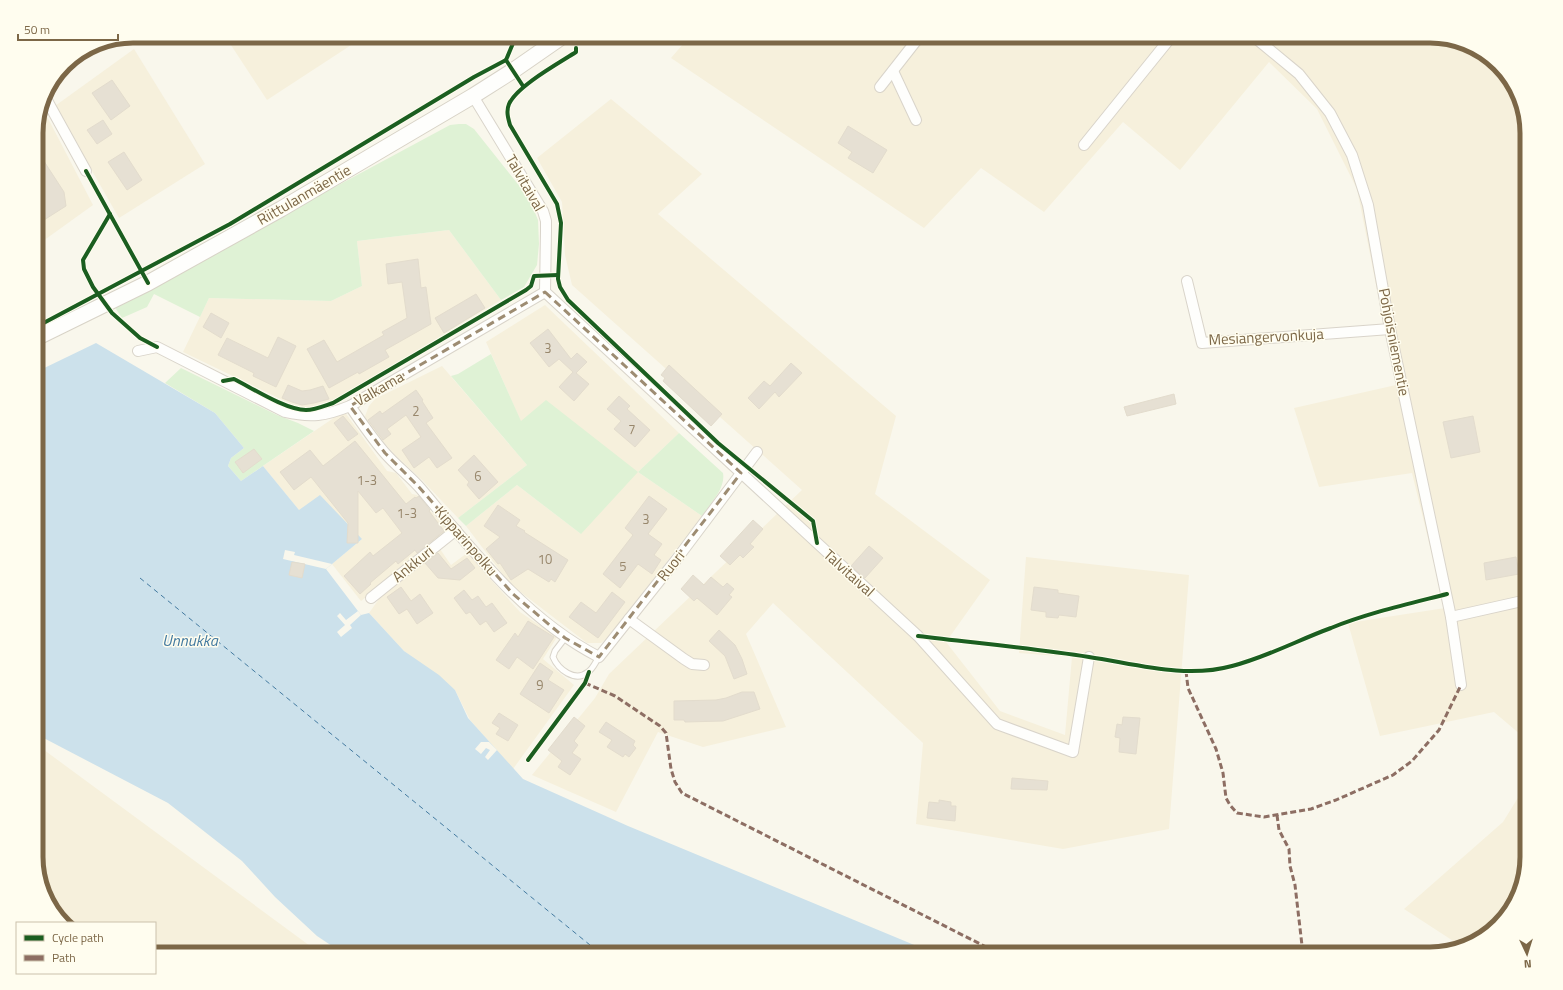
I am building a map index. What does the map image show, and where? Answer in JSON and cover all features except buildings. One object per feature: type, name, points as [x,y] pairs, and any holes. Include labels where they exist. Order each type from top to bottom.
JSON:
[{"type":"street","name":"Riittulanmäentie","points":[[43,335],[148,283],[288,206],[473,96],[544,43]]},
{"type":"street","points":[[880,87],[915,43]]},
{"type":"street","points":[[1084,145],[1166,43]]},
{"type":"street","name":"Pohjoisniementie","points":[[1261,43],[1299,74],[1330,113],[1352,155],[1368,205],[1390,329],[1451,617],[1461,685]]},
{"type":"street","points":[[893,71],[916,120]]},
{"type":"street","name":"Talvitaival","points":[[473,96],[543,211],[546,221],[545,292],[918,636],[997,724],[1073,752],[1089,657]]},
{"type":"street","points":[[48,103],[86,171]]},
{"type":"street","name":"Mesiangervonkuja","points":[[1187,281],[1202,343],[1390,329]]},
{"type":"street","name":"Valkama","points":[[138,351],[157,347],[285,412],[302,416],[319,416],[334,413],[350,406],[545,292]]},
{"type":"street","name":"Kipparinpolku","points":[[350,406],[385,453],[418,486],[513,594],[565,638],[599,656]]},
{"type":"street","name":"Ruori","points":[[599,656],[757,452]]},
{"type":"street","name":"Ankkuri","points":[[371,598],[456,530]]},
{"type":"street","points":[[1451,617],[1520,602]]},
{"type":"street","points":[[629,619],[692,664],[704,665]]},
{"type":"lane","points":[[565,638],[555,651],[553,657],[560,668],[568,674],[575,676],[589,672],[599,656]]},
{"type":"highlighted area","points":[[545,292],[741,473],[599,657],[565,638],[513,594],[418,486],[385,453],[350,406]]},
{"type":"shaded area","points":[[230,43],[354,43],[267,100]]},
{"type":"shaded area","points":[[684,43],[1430,43],[1447,45],[1470,52],[1489,65],[1498,74],[1511,93],[1520,127],[1520,734],[1494,712],[1380,736],[1348,623],[1445,608],[1412,473],[1319,487],[1294,408],[1396,385],[1357,189],[1317,109],[1269,62],[1180,170],[1123,122],[1044,212],[981,168],[924,228],[671,58]]},
{"type":"shaded area","points":[[134,49],[205,164],[119,218],[55,106]]},
{"type":"shaded area","points":[[611,99],[702,174],[658,214],[896,416],[875,494],[990,580],[946,642],[1000,711],[1065,735],[1072,657],[1019,653],[1026,557],[1189,575],[1169,829],[1063,849],[916,824],[923,743],[773,603],[746,634],[786,727],[703,747],[658,732],[616,812],[532,775],[595,698],[609,674],[802,490],[572,285],[565,255],[562,202],[537,158]]},
{"type":"shaded area","points":[[45,113],[93,205],[43,241],[43,127]]},
{"type":"shaded area","points":[[449,230],[501,300],[336,399],[325,404],[312,407],[302,407],[291,404],[183,352],[209,298],[331,301],[362,286],[357,241]]},
{"type":"shaded area","points":[[545,305],[679,433],[638,472],[702,516],[607,639],[601,643],[587,643],[510,584],[466,526],[517,485],[581,534],[521,422],[486,342]]},
{"type":"shaded area","points":[[442,366],[527,465],[458,518],[422,480],[395,455],[366,422],[365,416],[369,406],[375,399]]},
{"type":"shaded area","points":[[344,411],[387,471],[396,473],[412,494],[417,495],[448,531],[361,601],[332,564],[362,539],[299,510],[263,466]]},
{"type":"shaded area","points":[[440,549],[451,565],[467,553],[520,612],[557,637],[543,659],[574,685],[513,769],[470,720],[455,690],[404,651],[369,613],[379,599]]},
{"type":"shaded area","points":[[43,749],[312,947],[156,947],[156,922],[70,922],[55,902],[46,880],[43,863]]},
{"type":"shaded area","points":[[1520,794],[1520,863],[1518,874],[1511,897],[1498,916],[1489,925],[1470,938],[1456,943],[1404,909],[1503,822]]},
{"type":"green space","points":[[466,124],[474,129],[529,198],[538,220],[539,244],[537,265],[524,287],[501,300],[449,230],[357,241],[362,286],[331,301],[209,298],[200,317],[154,294],[147,307],[122,318],[114,306],[450,125]]},
{"type":"green space","points":[[491,354],[521,421],[546,400],[638,472],[581,534],[517,485],[466,526],[458,518],[527,465],[451,376],[458,374]]},
{"type":"green space","points":[[181,368],[277,415],[314,431],[241,481],[228,466],[231,458],[244,448],[215,413],[165,383]]},
{"type":"green space","points":[[679,433],[723,473],[723,479],[717,496],[702,516],[638,472]]},
{"type":"water","name":"Unnukka","points":[[96,343],[215,413],[244,448],[231,458],[228,466],[241,481],[263,466],[299,510],[320,495],[362,539],[326,569],[361,615],[369,613],[404,651],[439,675],[455,690],[468,718],[523,779],[628,826],[919,947],[334,947],[317,936],[275,897],[242,861],[168,803],[43,738],[43,369]]},
{"type":"pier","points":[[285,550],[295,552],[294,555],[332,564],[326,569],[283,559]]},
{"type":"pier","points":[[358,611],[361,615],[350,625],[352,628],[341,637],[337,632],[345,625],[337,616],[340,613],[346,620]]},
{"type":"pier","points":[[481,742],[489,742],[497,750],[488,760],[485,757],[490,750],[486,748],[481,754],[475,749]]},
{"type":"ferry route","points":[[140,578],[592,947]]},
{"type":"marked path","points":[[1186,671],[1188,688],[1216,749],[1223,773],[1226,798],[1237,813],[1264,817],[1311,809],[1336,800],[1393,775],[1412,761],[1439,730],[1461,685]]},
{"type":"marked path","points":[[585,683],[615,696],[660,726],[666,733],[671,769],[675,782],[682,793],[986,947]]},
{"type":"marked path","points":[[1277,815],[1279,830],[1289,849],[1290,866],[1295,885],[1302,947]]},
{"type":"cycle path","points":[[513,43],[506,60],[523,86]]},
{"type":"cycle path","points":[[576,48],[576,52],[539,75],[520,90],[513,97],[508,109],[510,125],[557,204],[561,223],[558,279],[560,287],[568,300],[718,443],[813,521],[817,543]]},
{"type":"cycle path","points":[[43,323],[230,224],[474,77],[506,60]]},
{"type":"cycle path","points":[[86,171],[148,283]]},
{"type":"cycle path","points":[[110,214],[83,260],[84,269],[93,287],[112,313],[140,338],[157,347]]},
{"type":"cycle path","points":[[223,381],[234,379],[279,403],[298,409],[309,410],[320,408],[333,403],[526,290],[531,286],[534,276],[558,275]]},
{"type":"cycle path","points":[[918,636],[1025,648],[1160,669],[1178,671],[1214,670],[1245,662],[1359,618],[1447,594]]},
{"type":"cycle path","points":[[528,760],[585,683],[589,672]]}]
